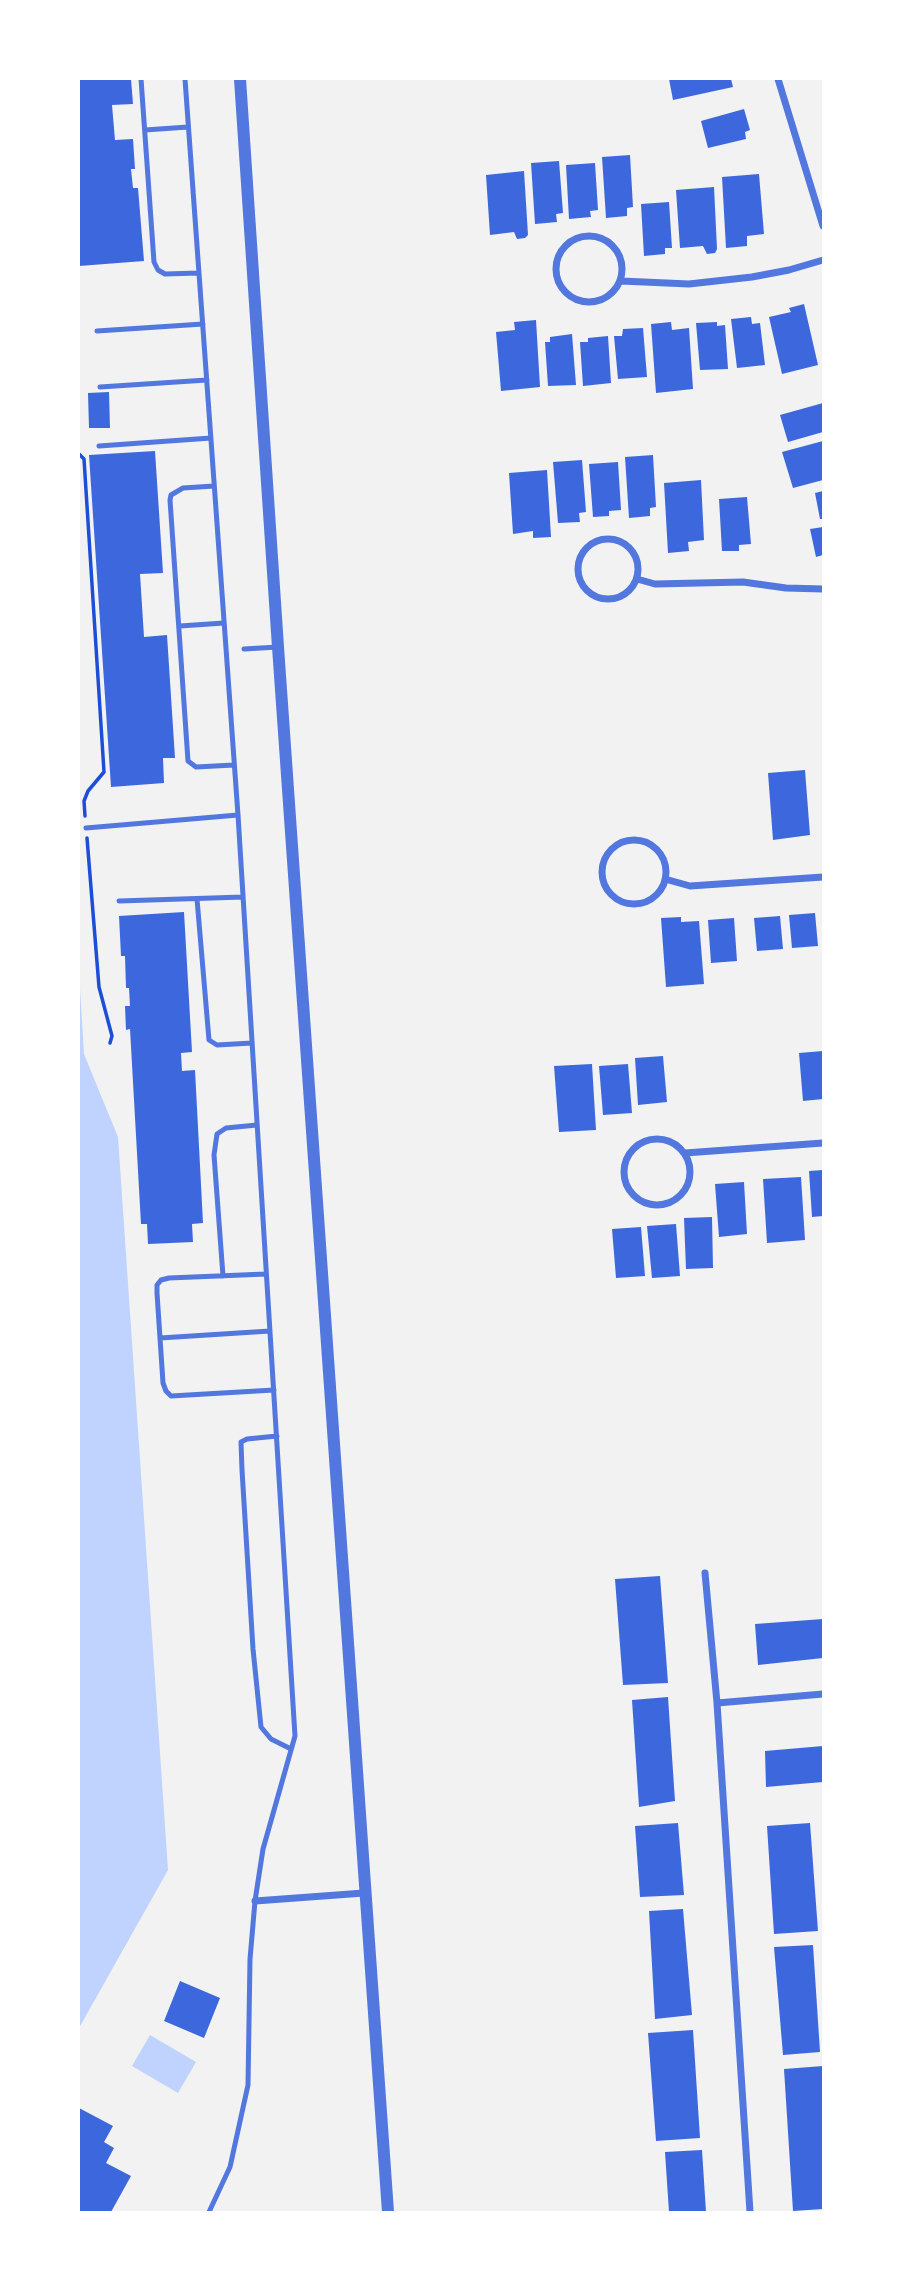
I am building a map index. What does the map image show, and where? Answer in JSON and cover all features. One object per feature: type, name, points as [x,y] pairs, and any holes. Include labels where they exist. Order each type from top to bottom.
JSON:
[{"type":"street","points":[[240,79],[388,2212]]},
{"type":"street","points":[[778,79],[823,226]]},
{"type":"street","points":[[578,237],[599,237],[609,241],[616,249],[621,259],[621,281],[607,298],[596,302],[574,299],[559,283],[557,261],[568,243],[578,237]]},
{"type":"street","points":[[621,281],[689,284],[751,277],[823,260]]},
{"type":"street","points":[[617,539],[633,551],[639,569],[637,579],[632,588],[615,599],[595,596],[580,581],[579,561],[582,552],[597,540],[617,539]]},
{"type":"street","points":[[637,579],[655,584],[743,582],[786,588],[823,589]]},
{"type":"street","points":[[629,840],[639,840],[657,850],[663,859],[665,879],[653,897],[633,904],[622,902],[606,887],[602,867],[611,849],[629,840]]},
{"type":"street","points":[[665,879],[690,886],[823,877]]},
{"type":"street","points":[[685,1153],[690,1174],[687,1185],[673,1200],[663,1204],[642,1201],[627,1186],[624,1164],[628,1154],[646,1140],[667,1140],[685,1153],[823,1143]]},
{"type":"street","points":[[705,1573],[717,1703],[750,2212]]},
{"type":"street","points":[[717,1703],[823,1694]]},
{"type":"street","points":[[255,1901],[365,1893]]},
{"type":"lane","points":[[141,79],[154,262],[158,270],[165,274],[199,274]]},
{"type":"lane","points":[[185,79],[238,815],[295,1736],[263,1849],[255,1901],[250,1959],[248,2085],[230,2167],[209,2212]]},
{"type":"lane","points":[[145,130],[188,127]]},
{"type":"lane","points":[[97,331],[203,324]]},
{"type":"lane","points":[[100,387],[207,380]]},
{"type":"lane","points":[[99,446],[211,438]]},
{"type":"lane","points":[[214,486],[183,488],[171,495],[188,761],[197,767],[234,765]]},
{"type":"lane","points":[[180,626],[224,623]]},
{"type":"lane","points":[[244,649],[278,647]]},
{"type":"lane","points":[[86,828],[238,815]]},
{"type":"lane","points":[[119,901],[243,897]]},
{"type":"lane","points":[[197,899],[209,1040],[217,1045],[252,1043]]},
{"type":"lane","points":[[223,1276],[214,1155],[217,1134],[226,1128],[257,1125]]},
{"type":"lane","points":[[267,1274],[169,1278],[161,1280],[157,1293],[163,1383],[171,1396],[274,1390]]},
{"type":"lane","points":[[160,1338],[270,1331]]},
{"type":"lane","points":[[277,1437],[247,1439],[241,1442],[242,1470],[253,1649],[261,1727],[271,1739],[291,1749]]},
{"type":"path","points":[[79,454],[84,459],[104,772],[88,791],[84,801],[99,987],[112,1036],[110,1044]]},
{"type":"water","points":[[79,972],[84,1054],[118,1137],[168,1870],[79,2028]]},
{"type":"water","points":[[150,2035],[196,2062],[178,2093],[132,2066]]},
{"type":"building","points":[[79,79],[131,79],[133,104],[112,105],[115,140],[133,139],[135,169],[131,169],[133,188],[138,188],[144,261],[79,266]]},
{"type":"building","points":[[669,79],[731,79],[733,87],[673,100]]},
{"type":"building","points":[[744,109],[750,130],[745,132],[746,139],[708,148],[701,121]]},
{"type":"building","points":[[630,155],[633,207],[627,208],[627,216],[606,218],[602,157]]},
{"type":"building","points":[[559,161],[563,213],[556,214],[557,222],[535,224],[531,163]]},
{"type":"building","points":[[595,163],[598,210],[590,211],[591,217],[569,219],[566,165]]},
{"type":"building","points":[[524,171],[528,235],[517,239],[514,232],[490,235],[486,175]]},
{"type":"building","points":[[759,174],[764,234],[747,236],[747,246],[726,248],[722,177]]},
{"type":"building","points":[[714,187],[715,253],[707,254],[703,246],[680,248],[676,190]]},
{"type":"building","points":[[669,202],[672,248],[665,248],[665,254],[644,256],[641,204]]},
{"type":"building","points":[[804,304],[818,365],[782,374],[769,317],[791,312],[789,308]]},
{"type":"building","points":[[751,317],[752,324],[760,323],[765,365],[737,368],[731,319]]},
{"type":"building","points":[[536,320],[540,387],[501,391],[496,332],[515,330],[514,322]]},
{"type":"building","points":[[671,322],[672,330],[689,328],[693,389],[656,393],[651,324]]},
{"type":"building","points":[[717,322],[717,326],[725,325],[728,369],[700,370],[696,323]]},
{"type":"building","points":[[643,328],[647,377],[618,379],[614,336],[622,336],[623,329]]},
{"type":"building","points":[[572,334],[576,385],[548,386],[545,342],[550,342],[550,337]]},
{"type":"building","points":[[608,336],[611,383],[583,386],[580,342],[588,342],[588,338]]},
{"type":"building","points":[[109,392],[110,428],[89,428],[88,393]]},
{"type":"building","points":[[823,403],[823,432],[788,442],[780,415]]},
{"type":"building","points":[[823,441],[823,480],[793,488],[782,452]]},
{"type":"building","points":[[155,451],[163,573],[140,574],[144,637],[167,635],[175,758],[163,758],[164,783],[111,787],[89,455]]},
{"type":"building","points":[[653,455],[656,507],[650,508],[650,516],[629,518],[625,457]]},
{"type":"building","points":[[582,460],[586,512],[579,513],[580,522],[558,523],[553,462]]},
{"type":"building","points":[[618,462],[621,510],[609,511],[609,516],[593,517],[589,464]]},
{"type":"building","points":[[547,470],[551,537],[533,538],[533,531],[513,534],[509,473]]},
{"type":"building","points":[[701,480],[704,540],[688,542],[689,551],[668,553],[664,483]]},
{"type":"building","points":[[823,491],[823,519],[820,519],[815,493]]},
{"type":"building","points":[[747,497],[751,544],[739,545],[739,551],[722,551],[719,499]]},
{"type":"building","points":[[823,527],[823,555],[816,557],[810,529]]},
{"type":"building","points":[[805,770],[810,835],[773,840],[768,773]]},
{"type":"building","points":[[184,912],[192,1052],[181,1053],[182,1071],[195,1070],[203,1223],[192,1224],[193,1242],[148,1244],[147,1224],[141,1224],[130,1029],[126,1030],[125,1006],[130,1006],[129,988],[126,988],[125,956],[121,956],[119,916]]},
{"type":"building","points":[[815,913],[818,946],[792,948],[789,915]]},
{"type":"building","points":[[780,916],[783,949],[757,951],[754,918]]},
{"type":"building","points":[[681,917],[681,922],[699,921],[704,984],[666,987],[661,918]]},
{"type":"building","points":[[734,918],[737,961],[711,963],[708,920]]},
{"type":"building","points":[[823,1051],[823,1099],[803,1101],[799,1053]]},
{"type":"building","points":[[663,1056],[667,1102],[638,1105],[635,1058]]},
{"type":"building","points":[[592,1064],[596,1130],[559,1132],[554,1066]]},
{"type":"building","points":[[628,1064],[632,1113],[603,1115],[599,1066]]},
{"type":"building","points":[[823,1170],[823,1216],[812,1217],[809,1171]]},
{"type":"building","points":[[801,1177],[805,1240],[767,1243],[763,1179]]},
{"type":"building","points":[[744,1182],[747,1234],[719,1237],[715,1184]]},
{"type":"building","points":[[712,1217],[713,1268],[686,1269],[684,1218]]},
{"type":"building","points":[[676,1224],[680,1276],[652,1278],[647,1226]]},
{"type":"building","points":[[641,1227],[645,1276],[616,1278],[612,1229]]},
{"type":"building","points":[[660,1576],[668,1683],[623,1685],[615,1579]]},
{"type":"building","points":[[823,1619],[823,1658],[758,1665],[755,1624]]},
{"type":"building","points":[[668,1697],[675,1801],[639,1807],[632,1700]]},
{"type":"building","points":[[823,1746],[823,1782],[766,1787],[765,1751]]},
{"type":"building","points":[[678,1823],[684,1895],[640,1897],[635,1826]]},
{"type":"building","points":[[810,1823],[818,1931],[774,1934],[767,1826]]},
{"type":"building","points":[[683,1909],[692,2015],[655,2019],[649,1911]]},
{"type":"building","points":[[813,1945],[820,2052],[783,2055],[774,1947]]},
{"type":"building","points":[[180,1981],[220,1998],[204,2038],[164,2021]]},
{"type":"building","points":[[693,2030],[700,2138],[656,2141],[648,2033]]},
{"type":"building","points":[[823,2066],[823,2209],[793,2211],[784,2069]]},
{"type":"building","points":[[79,2108],[113,2126],[104,2142],[114,2148],[106,2163],[131,2176],[111,2212],[79,2212]]},
{"type":"building","points":[[702,2150],[706,2212],[669,2212],[665,2152]]}]
